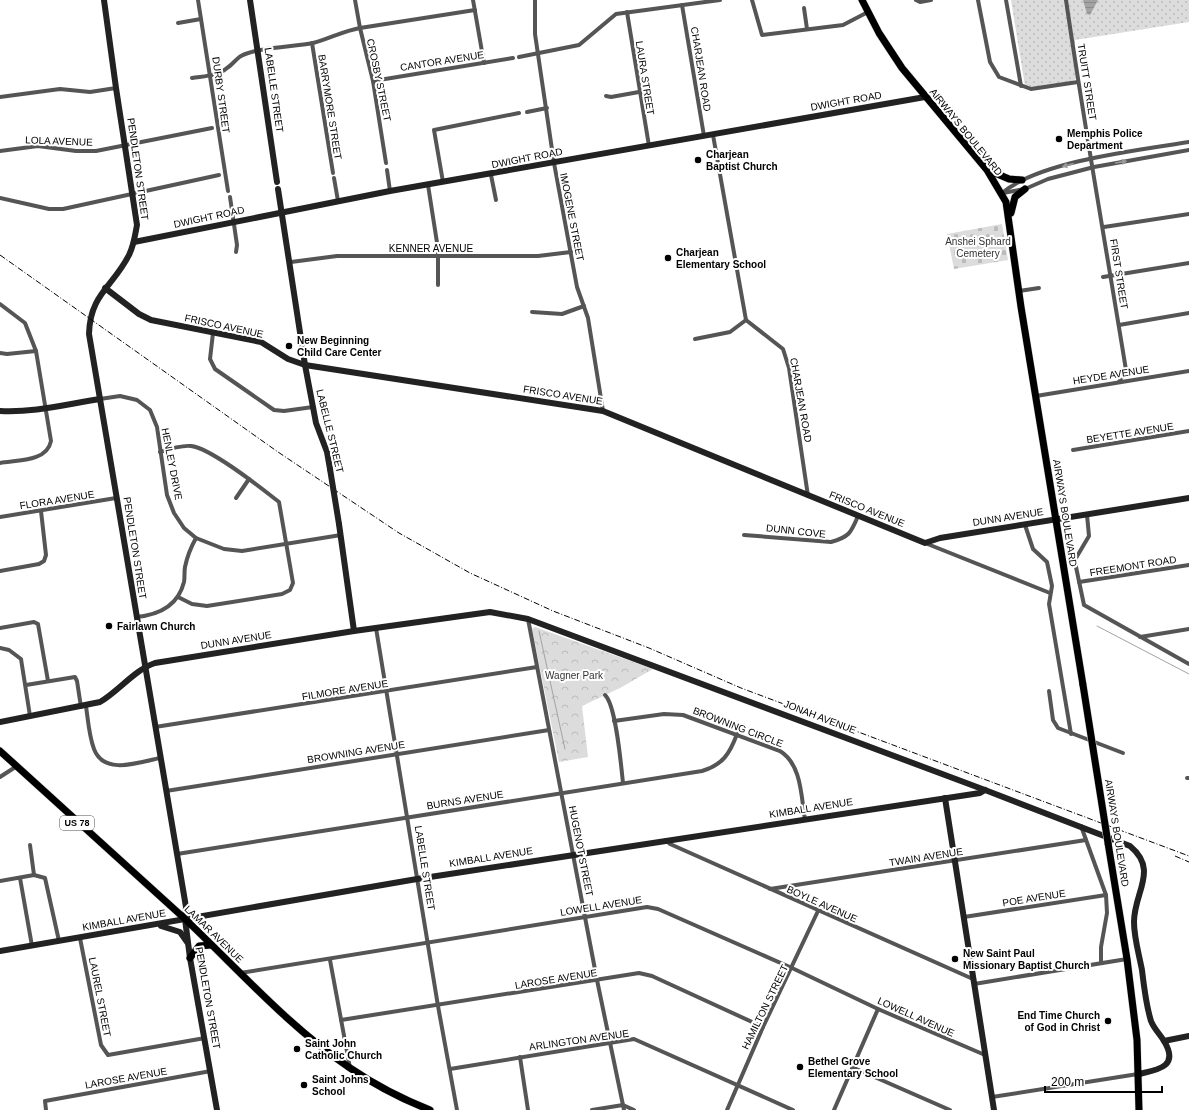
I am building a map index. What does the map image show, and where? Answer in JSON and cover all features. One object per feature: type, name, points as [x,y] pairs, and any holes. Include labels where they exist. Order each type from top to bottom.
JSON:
[{"type":"main road","name":"AIRWAYS BOULEVARD","points":[[862,0],[879,33],[902,68],[925,98],[987,170],[1006,202],[1019,291],[1127,958],[1137,1040],[1139,1110]]},
{"type":"main road","points":[[987,170],[1009,179],[1022,180]]},
{"type":"main road","points":[[1010,225],[1012,204],[1015,197],[1025,188]]},
{"type":"main road","name":"LAMAR AVENUE","points":[[0,751],[185,919],[240,973],[310,1037],[350,1069],[384,1089],[430,1110]]},
{"type":"main road","points":[[190,958],[199,946],[211,945]]},
{"type":"street","name":"PENDLETON STREET","points":[[104,0],[116,88],[137,215],[134,242],[129,256],[94,305],[89,334],[186,907],[185,919],[190,958],[217,1110]]},
{"type":"street","name":"DURBY STREET","points":[[198,0],[228,191]]},
{"type":"street","name":"LABELLE STREET","points":[[250,0],[291,262],[305,364],[313,407],[330,469],[341,535],[354,631]]},
{"type":"street","name":"CROSBY STREET","points":[[355,0],[372,81],[386,164]]},
{"type":"street","points":[[473,0],[484,62]]},
{"type":"street","name":"IMOGENE STREET","points":[[535,0],[535,26],[538,54],[554,163],[577,287],[588,318],[603,411]]},
{"type":"street","points":[[519,57],[579,45],[616,14],[720,0]]},
{"type":"street","points":[[752,0],[762,35],[843,25],[868,12]]},
{"type":"street","points":[[916,0],[920,2],[931,0]]},
{"type":"street","points":[[978,0],[990,62],[999,77],[1031,89],[1078,82]]},
{"type":"street","points":[[1006,0],[1021,86]]},
{"type":"street","name":"TRUITT STREET","points":[[1066,0],[1078,82],[1094,167]]},
{"type":"street","name":"CHARJEAN ROAD","points":[[682,5],[704,136]]},
{"type":"street","points":[[804,8],[807,29]]},
{"type":"street","points":[[192,78],[210,75],[226,69],[241,56],[258,51],[312,43],[324,40],[343,31],[475,10]]},
{"type":"street","name":"LAURA STREET","points":[[627,12],[649,146]]},
{"type":"street","points":[[178,23],[201,19]]},
{"type":"street","name":"BARRYMORE STREET","points":[[312,43],[333,173]]},
{"type":"street","name":"CANTOR AVENUE","points":[[372,81],[513,58]]},
{"type":"street","points":[[0,97],[60,88],[90,92],[116,88]]},
{"type":"street","points":[[606,96],[611,97],[639,92]]},
{"type":"street","name":"DWIGHT ROAD","points":[[134,242],[390,191],[925,98]]},
{"type":"street","points":[[528,112],[547,108]]},
{"type":"street","points":[[443,182],[434,130],[519,114]]},
{"type":"street","name":"LOLA AVENUE","points":[[0,151],[38,146],[76,151],[96,151],[212,128]]},
{"type":"street","points":[[695,339],[730,332],[746,320],[713,135]]},
{"type":"street","points":[[1002,193],[1022,180],[1045,171],[1092,159],[1189,142]]},
{"type":"street","points":[[1002,193],[1025,188],[1048,179],[1094,167],[1189,150]]},
{"type":"street","name":"FIRST STREET","points":[[1094,167],[1126,370],[1119,382]]},
{"type":"street","points":[[387,170],[390,191]]},
{"type":"street","points":[[491,174],[496,200]]},
{"type":"street","points":[[0,198],[49,209],[63,209],[220,175]]},
{"type":"street","points":[[334,178],[338,201]]},
{"type":"street","points":[[428,185],[438,256],[438,285]]},
{"type":"street","points":[[230,197],[237,245],[236,252]]},
{"type":"street","points":[[1104,227],[1189,214]]},
{"type":"street","name":"KENNER AVENUE","points":[[291,262],[337,256],[538,256],[571,252]]},
{"type":"street","points":[[1103,277],[1189,263]]},
{"type":"street","name":"FRISCO AVENUE","points":[[105,288],[140,314],[151,320],[261,342],[288,359],[305,364],[603,411],[808,496],[1050,593]]},
{"type":"street","points":[[1019,291],[1039,288]]},
{"type":"street","points":[[0,304],[25,323],[36,351],[51,441],[48,450],[35,457],[0,463]]},
{"type":"street","points":[[532,312],[562,314],[584,306]]},
{"type":"street","points":[[1119,325],[1189,314]]},
{"type":"street","name":"CHARJEAN ROAD","points":[[746,320],[784,349],[789,368],[808,496]]},
{"type":"street","points":[[213,333],[210,359],[215,369],[274,410],[284,411],[313,407]]},
{"type":"street","points":[[0,353],[7,354],[36,351]]},
{"type":"street","name":"HEYDE AVENUE","points":[[1036,396],[1189,371]]},
{"type":"street","name":"HENLEY DRIVE","points":[[100,399],[120,396],[137,400],[150,410],[157,427],[167,495],[174,513],[184,528],[196,538],[224,549],[242,551],[341,535]]},
{"type":"street","points":[[0,411],[14,412],[100,399]]},
{"type":"street","name":"BEYETTE AVENUE","points":[[1073,450],[1189,431]]},
{"type":"street","points":[[160,452],[190,446],[205,450],[249,479],[278,502],[293,583],[290,590],[282,594],[207,606],[192,604],[178,597]]},
{"type":"street","points":[[236,498],[249,479]]},
{"type":"street","name":"FLORA AVENUE","points":[[0,517],[116,498]]},
{"type":"street","name":"DUNN AVENUE","points":[[925,543],[940,538],[1189,498]]},
{"type":"street","points":[[0,571],[39,564],[44,561],[46,555],[41,511]]},
{"type":"street","name":"AIRWAYS BOULEVARD","points":[[1087,515],[1089,536],[1076,558],[1084,605],[1140,638]]},
{"type":"street","name":"DUNN COVE","points":[[744,534],[831,542],[843,538],[851,532],[858,516]]},
{"type":"street","points":[[1025,525],[1033,549],[1048,562],[1052,586],[1049,604],[1071,734]]},
{"type":"street","points":[[136,618],[150,616],[160,612],[170,606],[178,597],[184,582],[185,567],[188,555],[196,538]]},
{"type":"street","name":"FREEMONT ROAD","points":[[1080,582],[1189,565]]},
{"type":"street","name":"DUNN AVENUE","points":[[0,722],[100,702],[114,694],[145,666],[155,663],[354,631],[490,612]]},
{"type":"street","name":"JONAH AVENUE","points":[[490,612],[528,619],[1080,826],[1130,846],[1138,853]]},
{"type":"street","name":"HUGENOT STREET","points":[[528,619],[572,855],[623,1108]]},
{"type":"street","points":[[0,628],[34,622],[38,624],[48,681]]},
{"type":"street","name":"LABELLE STREET","points":[[376,628],[427,942],[457,1110]]},
{"type":"street","points":[[1140,638],[1189,629]]},
{"type":"street","points":[[1140,638],[1189,664]]},
{"type":"street","points":[[0,648],[9,650],[19,656],[26,685],[30,716]]},
{"type":"street","name":"FILMORE AVENUE","points":[[155,727],[386,692],[537,667]]},
{"type":"street","points":[[26,685],[75,678],[77,681],[93,749],[98,757],[107,764],[118,765],[160,758]]},
{"type":"street","points":[[1049,691],[1055,724],[1058,728],[1123,753]]},
{"type":"street","points":[[605,695],[610,701],[623,783]]},
{"type":"street","name":"BROWNING CIRCLE","points":[[614,721],[664,714],[677,714],[696,719],[775,748],[791,760],[798,777],[805,820]]},
{"type":"street","name":"BROWNING AVENUE","points":[[166,791],[549,730]]},
{"type":"street","name":"BURNS AVENUE","points":[[177,854],[561,792],[702,771],[714,767],[728,755],[737,734]]},
{"type":"street","points":[[0,777],[17,766]]},
{"type":"street","name":"KIMBALL AVENUE","points":[[0,951],[417,879],[980,793],[985,790]]},
{"type":"street","points":[[945,798],[994,1110]]},
{"type":"street","points":[[1080,826],[1106,895],[1107,913],[1100,947],[1101,962]]},
{"type":"street","name":"BOYLE AVENUE","points":[[666,840],[670,844],[974,982]]},
{"type":"street","name":"TWAIN AVENUE","points":[[769,889],[1086,840]]},
{"type":"street","points":[[30,845],[34,875]]},
{"type":"street","name":"AIRWAYS BOULEVARD","points":[[1138,853],[1144,864],[1144,876],[1136,903],[1134,922],[1151,1019],[1154,1027],[1164,1041],[1169,1056],[1166,1065],[1160,1070],[1138,1074]]},
{"type":"street","points":[[0,875],[0,881],[34,875],[45,878],[58,941]]},
{"type":"street","points":[[20,878],[32,946]]},
{"type":"street","name":"POE AVENUE","points":[[964,917],[1106,895]]},
{"type":"street","name":"LOWELL AVENUE","points":[[240,973],[330,960],[427,942],[647,907],[658,909],[792,968],[878,1009],[985,1055]]},
{"type":"street","name":"HAMILTON STREET","points":[[727,1110],[818,911]]},
{"type":"street","points":[[155,924],[180,932],[189,946]]},
{"type":"street","name":"LAUREL STREET","points":[[80,938],[101,1045],[108,1055],[205,1038]]},
{"type":"street","points":[[974,982],[1127,958]]},
{"type":"street","points":[[330,960],[350,1069]]},
{"type":"street","name":"LAROSE AVENUE","points":[[341,1020],[438,1006],[639,973],[652,976],[764,1027]]},
{"type":"street","points":[[834,1110],[854,1068],[878,1009]]},
{"type":"street","points":[[1164,1041],[1189,1036]]},
{"type":"street","name":"ARLINGTON AVENUE","points":[[450,1069],[610,1042],[634,1040],[793,1110]]},
{"type":"street","points":[[520,1057],[528,1110]]},
{"type":"street","points":[[854,1068],[950,1110]]},
{"type":"street","name":"LAROSE AVENUE","points":[[46,1110],[45,1101],[211,1071]]},
{"type":"street","points":[[992,1097],[1138,1074]]},
{"type":"street","points":[[592,1110],[623,1108],[634,1110]]},
{"type":"green space","points":[[1011,0],[1189,0],[1189,22],[1075,40],[1076,79],[1070,82],[1031,88],[1025,86]]},
{"type":"green space","name":"Anshei Sphard Cemetery","points":[[1002,224],[1008,260],[954,269],[947,234]]},
{"type":"green space","name":"Wagner Park","points":[[535,627],[653,669],[620,688],[582,706],[588,757],[559,762],[532,629]]},
{"type":"shaded area","points":[[1083,0],[1098,0],[1090,15],[1087,14]]},
{"type":"waterway","points":[[1097,626],[1189,674]]},
{"type":"waterway","points":[[539,631],[565,749]]},
{"type":"railway","points":[[0,255],[278,452],[399,533],[470,573],[553,611],[649,648],[741,688],[1189,856]]},
{"type":"railway","points":[[1175,856],[1189,862]]},
{"type":"place","name":"Memphis Police Department","points":[[1059,139]]},
{"type":"place","name":"Charjean Baptist Church","points":[[698,160]]},
{"type":"place","name":"Charjean Elementary School","points":[[668,258]]},
{"type":"place","name":"New Beginning Child Care Center","points":[[289,346]]},
{"type":"place","name":"Fairlawn Church","points":[[109,626]]},
{"type":"place","name":"New Saint Paul Missionary Baptist Church","points":[[955,959]]},
{"type":"place","name":"End Time Church of God in Christ","points":[[1108,1021]]},
{"type":"place","name":"Saint John Catholic Church","points":[[297,1049]]},
{"type":"place","name":"Bethel Grove Elementary School","points":[[800,1067]]},
{"type":"place","name":"Saint Johns School","points":[[304,1085]]}]
